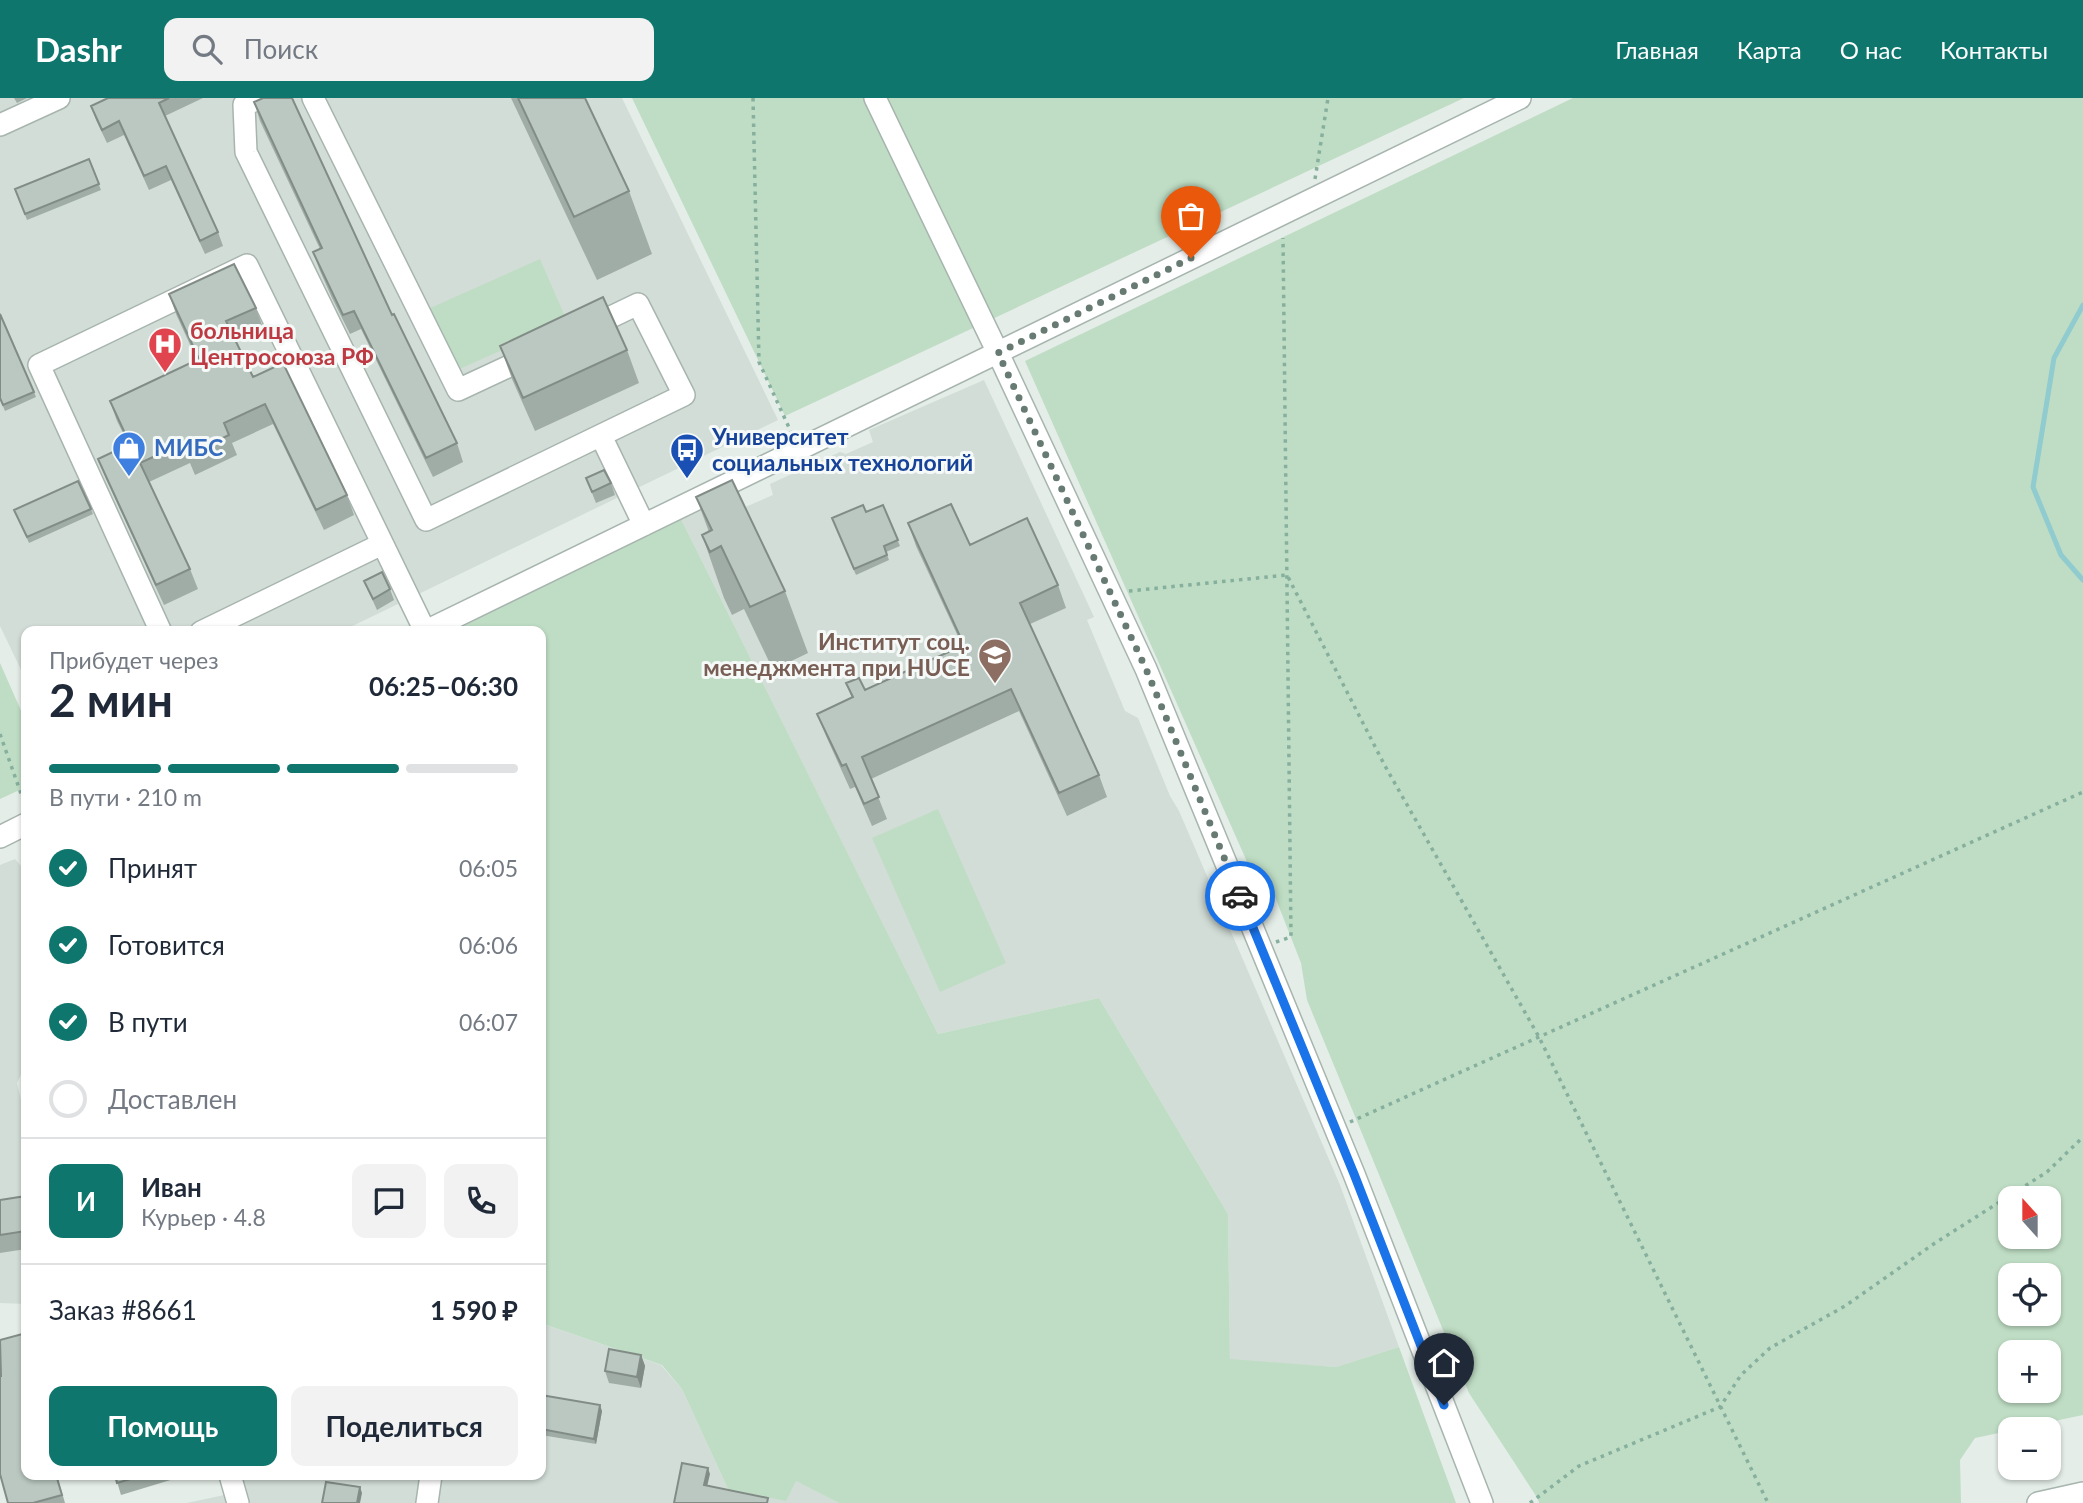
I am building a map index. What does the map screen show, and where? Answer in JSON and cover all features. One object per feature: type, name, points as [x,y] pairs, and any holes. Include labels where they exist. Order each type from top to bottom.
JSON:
[{"type":"street","points":[[0,125],[59,98]]},
{"type":"street","points":[[261,98],[244,105],[246,152],[426,520],[684,395],[638,304],[458,390],[313,98]]},
{"type":"street","points":[[875,98],[1146,669],[1335,1127],[1482,1503]]},
{"type":"street","points":[[436,626],[1520,98]]},
{"type":"street","points":[[158,626],[39,365],[247,265],[421,626]]},
{"type":"street","points":[[601,436],[644,525]]},
{"type":"street","points":[[213,626],[382,544]]},
{"type":"street","points":[[0,836],[21,826]]},
{"type":"street","points":[[231,1480],[238,1503]]},
{"type":"street","points":[[427,1503],[430,1480]]},
{"type":"street","points":[[2038,1503],[2083,1493]]},
{"type":"path","points":[[753,98],[758,362],[799,448]]},
{"type":"path","points":[[1312,199],[1328,98]]},
{"type":"path","points":[[1261,948],[1291,937],[1283,238]]},
{"type":"path","points":[[1111,593],[1287,575]]},
{"type":"path","points":[[1287,575],[1385,766],[1539,1037],[1768,1503]]},
{"type":"path","points":[[0,734],[21,796]]},
{"type":"path","points":[[1335,1127],[2083,792]]},
{"type":"path","points":[[1530,1503],[1579,1466],[1720,1407],[1741,1375],[1770,1348],[1845,1307],[1935,1243],[2047,1172],[2083,1137]]},
{"type":"shaded area","points":[[0,98],[622,98],[778,420],[352,626],[21,626],[21,670],[0,626]]},
{"type":"shaded area","points":[[984,380],[1094,617],[1087,620],[1125,711],[1138,718],[1340,1185],[1399,1347],[1336,1367],[1230,1360],[1228,1214],[1099,998],[938,1034],[678,513],[733,489],[743,508],[773,495],[770,484],[840,452],[846,454],[873,442],[869,430]]},
{"type":"shaded area","points":[[15,859],[21,866],[21,1075],[17,1083],[21,1099],[21,1304],[0,1303],[0,865]]},
{"type":"shaded area","points":[[546,1325],[661,1365],[682,1389],[728,1489],[795,1480],[839,1503],[187,1503],[243,1491],[240,1480],[546,1480]]},
{"type":"green space","points":[[632,98],[1464,98],[785,416]]},
{"type":"green space","points":[[1573,98],[2083,98],[2083,1415],[2061,1420],[2061,1417],[1998,1417],[1998,1433],[1975,1438],[1960,1460],[1961,1503],[1539,1503],[1469,1393],[1307,1000],[1301,963],[1272,889],[1252,873],[1025,361]]},
{"type":"green space","points":[[540,259],[567,321],[455,371],[428,309]]},
{"type":"green space","points":[[678,513],[938,1034],[1099,998],[1228,1214],[1230,1359],[1336,1367],[1399,1347],[1456,1503],[839,1503],[796,1481],[786,1501],[728,1489],[682,1389],[662,1365],[546,1325],[546,626],[448,626]]},
{"type":"green space","points":[[0,663],[21,711],[21,789],[0,799]]},
{"type":"green space","points":[[938,809],[1006,963],[940,992],[872,838]]},
{"type":"building","points":[[108,98],[169,98],[159,103],[218,232],[200,241],[166,166],[144,176],[119,121],[102,130],[91,106]]},
{"type":"building","points":[[263,98],[292,98],[392,315],[394,314],[457,443],[426,458],[354,311],[343,315],[313,252],[322,248],[254,102]]},
{"type":"building","points":[[518,98],[585,98],[629,191],[574,217]]},
{"type":"building","points":[[89,159],[99,184],[25,214],[15,189]]},
{"type":"building","points":[[234,264],[256,308],[226,321],[253,377],[283,363],[347,495],[316,510],[265,404],[224,423],[229,435],[188,455],[183,443],[140,463],[190,569],[156,585],[98,459],[130,444],[110,401],[199,359],[169,294]]},
{"type":"building","points":[[603,297],[627,350],[523,398],[500,346]]},
{"type":"building","points":[[0,314],[34,392],[3,405],[0,398]]},
{"type":"building","points":[[604,470],[611,483],[592,492],[586,478]]},
{"type":"building","points":[[732,480],[785,591],[750,607],[721,546],[710,552],[702,535],[712,530],[696,497]]},
{"type":"building","points":[[78,481],[91,509],[27,537],[14,510]]},
{"type":"building","name":"Институт соц. менеджмента при HUCE","points":[[951,504],[970,545],[1027,518],[1058,585],[1020,603],[1099,775],[1059,793],[1011,689],[862,757],[879,797],[864,804],[846,764],[842,766],[817,714],[853,697],[846,683],[859,678],[865,690],[964,645],[908,523]]},
{"type":"building","points":[[863,505],[866,512],[883,505],[898,540],[884,546],[887,555],[854,569],[832,518]]},
{"type":"building","points":[[382,572],[390,589],[373,599],[364,581]]},
{"type":"building","points":[[21,1197],[21,1232],[0,1235],[0,1200]]},
{"type":"building","points":[[21,1334],[21,1480],[58,1480],[62,1495],[33,1503],[8,1503],[0,1474],[0,1340]]},
{"type":"building","points":[[609,1349],[641,1355],[637,1377],[605,1371]]},
{"type":"building","points":[[546,1396],[600,1405],[594,1439],[546,1430]]},
{"type":"building","points":[[682,1463],[708,1468],[704,1485],[768,1498],[767,1503],[674,1503]]},
{"type":"building","points":[[326,1482],[360,1487],[357,1503],[322,1503]]},
{"type":"waterway","points":[[2083,305],[2054,358],[2033,487],[2061,555],[2083,580]]},
{"type":"way so far","points":[[1191,258],[998,353],[1146,669],[1240,896]]},
{"type":"place","name":"больница Центросоюза РФ","points":[[165,374]]},
{"type":"place","name":"МИБС","points":[[129,478]]},
{"type":"place","name":"Университет социальных технологий","points":[[687,480]]},
{"type":"place","name":"Институт соц. менеджмента при HUCE","points":[[995,685]]},
{"type":"route","points":[[1240,896],[1354,1174],[1444,1405]]}]
